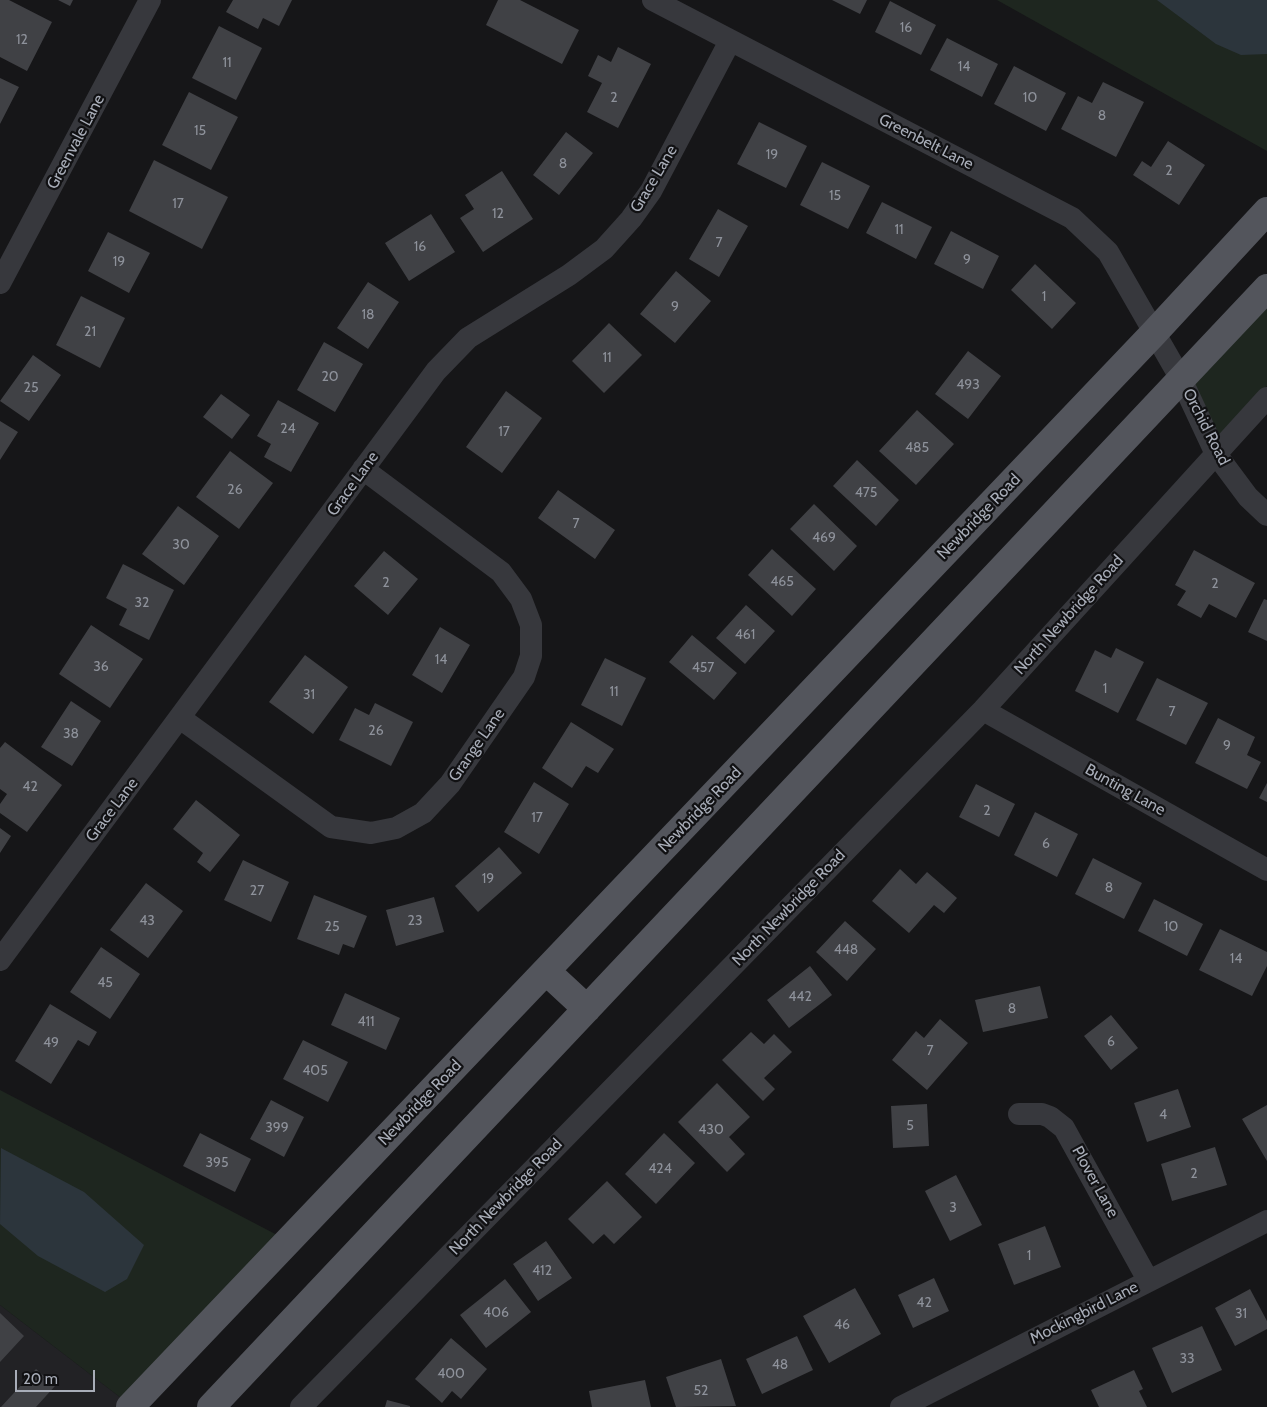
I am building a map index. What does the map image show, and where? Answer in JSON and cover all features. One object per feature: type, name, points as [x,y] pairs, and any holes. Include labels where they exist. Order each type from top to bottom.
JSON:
[{"type":"main road","name":"Newbridge Road","points":[[130,1407],[1154,333],[1267,211]]},
{"type":"main road","points":[[211,1407],[1267,288]]},
{"type":"main road","points":[[546,971],[586,1009]]},
{"type":"street","name":"Greenvale Lane","points":[[0,283],[150,0]]},
{"type":"street","name":"Greenbelt Lane","points":[[653,0],[1072,218],[1108,252],[1154,333]]},
{"type":"street","name":"Grace Lane","points":[[0,960],[436,371],[468,338],[569,275],[604,248],[631,219],[651,191],[730,41]]},
{"type":"street","name":"Orchid Road","points":[[1154,333],[1181,379],[1216,454],[1248,497],[1267,515]]},
{"type":"street","name":"North Newbridge Road","points":[[301,1407],[983,710],[1267,398]]},
{"type":"street","name":"Grange Lane","points":[[180,718],[331,827],[372,833],[396,828],[423,813],[450,784],[524,677],[531,656],[531,625],[521,599],[501,572],[363,469]]},
{"type":"street","name":"Bunting Lane","points":[[983,710],[1267,870]]},
{"type":"street","name":"Plover Lane","points":[[1019,1114],[1042,1114],[1050,1117],[1064,1128],[1148,1280]]},
{"type":"street","name":"Mockingbird Lane","points":[[900,1407],[1267,1220]]},
{"type":"shaded area","points":[[997,0],[1267,0],[1267,151]]},
{"type":"shaded area","points":[[1157,0],[1267,0],[1267,54],[1241,55],[1216,44]]},
{"type":"shaded area","points":[[1267,302],[1267,386],[1215,443],[1190,384]]},
{"type":"shaded area","points":[[0,1090],[279,1236],[125,1401],[0,1305]]},
{"type":"shaded area","points":[[1,1148],[84,1192],[144,1245],[127,1279],[105,1292],[38,1256],[0,1224]]},
{"type":"shaded area","points":[[0,1305],[125,1401],[119,1407],[0,1407]]},
{"type":"building","points":[[0,0],[9,0],[52,22],[27,71],[0,57]]},
{"type":"building","points":[[58,0],[73,0],[70,6]]},
{"type":"building","points":[[233,0],[292,0],[279,26],[263,18],[258,29],[226,12]]},
{"type":"building","points":[[498,0],[520,0],[579,30],[562,64],[486,25]]},
{"type":"building","points":[[832,0],[867,0],[860,14]]},
{"type":"building","points":[[890,1],[936,25],[921,55],[875,32]]},
{"type":"building","points":[[219,26],[262,48],[236,100],[192,78]]},
{"type":"building","points":[[947,38],[998,64],[982,97],[930,70]]},
{"type":"building","points":[[618,47],[651,64],[618,128],[587,112],[602,83],[588,76],[598,55],[611,62]]},
{"type":"building","points":[[1014,66],[1066,93],[1046,131],[994,104]]},
{"type":"building","points":[[0,78],[19,87],[0,124]]},
{"type":"building","points":[[1103,82],[1144,102],[1116,157],[1061,129],[1078,96],[1092,103]]},
{"type":"building","points":[[189,92],[238,117],[211,170],[162,145]]},
{"type":"building","points":[[759,122],[807,146],[786,188],[737,164]]},
{"type":"building","points":[[566,132],[593,153],[559,195],[533,175]]},
{"type":"building","points":[[1168,141],[1205,165],[1179,205],[1133,175],[1142,161],[1151,167]]},
{"type":"building","points":[[154,160],[228,197],[202,249],[129,211]]},
{"type":"building","points":[[822,162],[870,186],[848,229],[800,205]]},
{"type":"building","points":[[502,171],[533,219],[483,252],[460,218],[474,209],[465,195]]},
{"type":"building","points":[[882,202],[932,227],[916,259],[866,233]]},
{"type":"building","points":[[718,209],[748,226],[719,277],[689,259]]},
{"type":"building","points":[[431,214],[455,252],[409,281],[385,243]]},
{"type":"building","points":[[951,231],[999,256],[983,289],[934,264]]},
{"type":"building","points":[[108,232],[150,253],[129,293],[88,271]]},
{"type":"building","points":[[1035,264],[1076,303],[1052,329],[1011,290]]},
{"type":"building","points":[[676,271],[711,301],[675,343],[640,314]]},
{"type":"building","points":[[368,282],[399,302],[368,349],[337,328]]},
{"type":"building","points":[[81,296],[125,318],[100,368],[56,345]]},
{"type":"building","points":[[609,323],[642,355],[604,393],[572,361]]},
{"type":"building","points":[[324,342],[363,364],[335,412],[297,390]]},
{"type":"building","points":[[968,351],[1001,376],[968,419],[935,394]]},
{"type":"building","points":[[33,355],[61,375],[29,421],[0,401]]},
{"type":"building","points":[[506,391],[542,418],[502,473],[466,447]]},
{"type":"building","points":[[221,394],[250,415],[232,439],[203,417]]},
{"type":"building","points":[[278,400],[319,423],[291,472],[264,457],[271,444],[257,436]]},
{"type":"building","points":[[917,410],[954,444],[916,485],[879,451]]},
{"type":"building","points":[[0,421],[18,432],[0,460]]},
{"type":"building","points":[[230,451],[273,483],[239,529],[196,497]]},
{"type":"building","points":[[857,460],[899,500],[876,526],[833,486]]},
{"type":"building","points":[[558,490],[615,530],[595,559],[538,518]]},
{"type":"building","points":[[814,504],[857,546],[834,571],[790,529]]},
{"type":"building","points":[[178,506],[219,536],[184,585],[142,554]]},
{"type":"building","points":[[772,549],[816,589],[792,616],[748,575]]},
{"type":"building","points":[[1194,550],[1255,583],[1236,618],[1209,604],[1201,618],[1177,605],[1186,591],[1175,585]]},
{"type":"building","points":[[384,551],[418,579],[388,615],[354,586]]},
{"type":"building","points":[[123,564],[174,590],[149,640],[119,625],[127,609],[106,598]]},
{"type":"building","points":[[1264,599],[1267,600],[1267,641],[1248,632]]},
{"type":"building","points":[[746,605],[775,631],[745,664],[716,638]]},
{"type":"building","points":[[91,625],[143,659],[110,708],[59,674]]},
{"type":"building","points":[[440,627],[470,645],[442,693],[412,675]]},
{"type":"building","points":[[692,635],[737,673],[714,700],[669,662]]},
{"type":"building","points":[[1116,648],[1144,662],[1118,713],[1075,691],[1095,650],[1111,658]]},
{"type":"building","points":[[305,655],[348,687],[313,734],[269,702]]},
{"type":"building","points":[[605,658],[646,678],[622,726],[581,705]]},
{"type":"building","points":[[1157,678],[1208,703],[1186,745],[1136,720]]},
{"type":"building","points":[[71,701],[101,721],[72,766],[41,747]]},
{"type":"building","points":[[375,703],[413,722],[391,766],[339,740],[355,708],[369,715]]},
{"type":"building","points":[[1218,718],[1255,737],[1247,755],[1261,762],[1247,789],[1195,763]]},
{"type":"building","points":[[571,722],[614,749],[598,773],[586,766],[572,788],[542,768]]},
{"type":"building","points":[[5,742],[62,785],[27,832],[0,813],[0,804],[7,794],[0,789],[0,748]]},
{"type":"building","points":[[534,782],[569,804],[539,854],[504,832]]},
{"type":"building","points":[[1267,783],[1267,802],[1259,798]]},
{"type":"building","points":[[976,784],[1015,804],[999,837],[959,817]]},
{"type":"building","points":[[196,800],[240,835],[210,872],[197,862],[203,853],[173,829]]},
{"type":"building","points":[[1035,812],[1078,834],[1057,877],[1014,855]]},
{"type":"building","points":[[0,828],[11,836],[0,853]]},
{"type":"building","points":[[499,847],[522,873],[478,912],[455,886]]},
{"type":"building","points":[[1093,858],[1142,883],[1124,919],[1075,894]]},
{"type":"building","points":[[243,860],[289,882],[271,922],[224,900]]},
{"type":"building","points":[[900,869],[916,884],[927,872],[957,898],[944,913],[934,905],[909,933],[872,901]]},
{"type":"building","points":[[146,883],[183,911],[148,958],[110,930]]},
{"type":"building","points":[[314,895],[367,916],[354,948],[343,944],[339,955],[297,939]]},
{"type":"building","points":[[434,897],[444,932],[396,946],[386,910]]},
{"type":"building","points":[[1154,899],[1203,924],[1187,956],[1138,931]]},
{"type":"building","points":[[845,921],[876,949],[847,981],[816,952]]},
{"type":"building","points":[[1220,929],[1267,952],[1267,966],[1252,996],[1199,970]]},
{"type":"building","points":[[101,947],[140,974],[110,1019],[70,992]]},
{"type":"building","points":[[810,966],[832,995],[789,1028],[767,1000]]},
{"type":"building","points":[[1040,986],[1048,1018],[983,1032],[975,1000]]},
{"type":"building","points":[[345,993],[400,1018],[386,1050],[331,1025]]},
{"type":"building","points":[[50,1004],[97,1032],[89,1046],[78,1040],[51,1084],[15,1061]]},
{"type":"building","points":[[1111,1015],[1138,1048],[1111,1070],[1084,1036]]},
{"type":"building","points":[[940,1019],[968,1043],[927,1090],[892,1060],[916,1031],[924,1038]]},
{"type":"building","points":[[751,1032],[764,1044],[774,1034],[792,1052],[764,1078],[775,1089],[763,1101],[722,1060]]},
{"type":"building","points":[[303,1040],[348,1062],[328,1102],[283,1079]]},
{"type":"building","points":[[717,1083],[750,1117],[729,1137],[745,1154],[727,1172],[678,1122]]},
{"type":"building","points":[[1178,1089],[1191,1127],[1147,1142],[1134,1103]]},
{"type":"building","points":[[271,1100],[304,1117],[284,1157],[250,1139]]},
{"type":"building","points":[[927,1104],[929,1146],[893,1148],[891,1106]]},
{"type":"building","points":[[1267,1105],[1267,1161],[1242,1119]]},
{"type":"building","points":[[200,1133],[251,1159],[235,1192],[183,1166]]},
{"type":"building","points":[[664,1133],[695,1163],[656,1204],[625,1174]]},
{"type":"building","points":[[1215,1147],[1227,1185],[1172,1201],[1161,1164]]},
{"type":"building","points":[[956,1175],[982,1225],[950,1241],[925,1191]]},
{"type":"building","points":[[607,1181],[642,1217],[614,1244],[604,1234],[593,1244],[568,1219]]},
{"type":"building","points":[[1045,1226],[1061,1267],[1014,1285],[998,1244]]},
{"type":"building","points":[[546,1241],[572,1278],[538,1301],[513,1264]]},
{"type":"building","points":[[934,1278],[949,1311],[913,1328],[898,1295]]},
{"type":"building","points":[[505,1279],[531,1312],[486,1348],[460,1315]]},
{"type":"building","points":[[855,1288],[881,1334],[829,1363],[803,1316]]},
{"type":"building","points":[[1250,1289],[1267,1321],[1267,1329],[1235,1346],[1215,1308]]},
{"type":"building","points":[[0,1313],[24,1336],[0,1362]]},
{"type":"building","points":[[1202,1326],[1222,1370],[1172,1393],[1152,1348]]},
{"type":"building","points":[[797,1336],[813,1370],[762,1394],[746,1359]]},
{"type":"building","points":[[451,1338],[487,1369],[461,1399],[452,1391],[442,1403],[415,1379]]},
{"type":"building","points":[[721,1359],[736,1406],[676,1407],[666,1377]]},
{"type":"building","points":[[36,1369],[55,1386],[36,1407],[1,1407]]},
{"type":"building","points":[[1134,1370],[1143,1389],[1139,1391],[1147,1407],[1099,1407],[1091,1390]]},
{"type":"building","points":[[645,1380],[651,1407],[592,1407],[589,1391]]},
{"type":"building","points":[[387,1400],[410,1406],[410,1407],[385,1407]]}]
